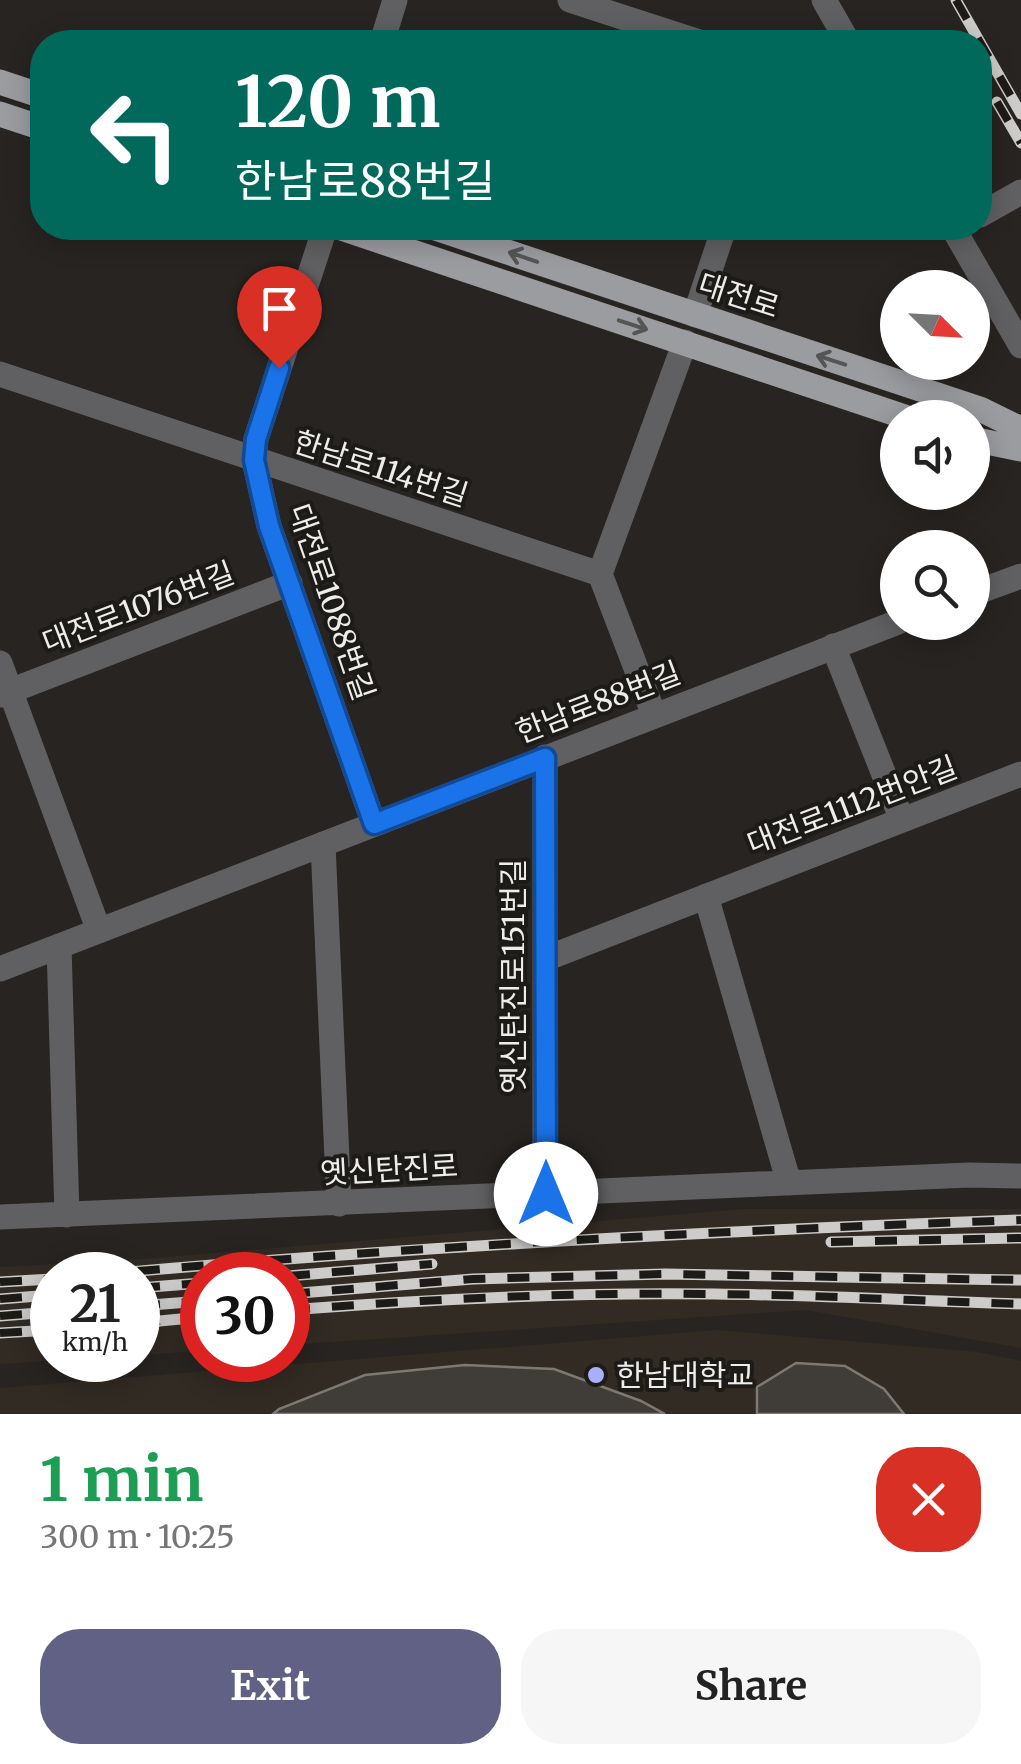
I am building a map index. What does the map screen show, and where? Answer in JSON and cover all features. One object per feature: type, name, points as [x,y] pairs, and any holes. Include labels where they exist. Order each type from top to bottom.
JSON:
[{"type":"main road","points":[[0,82],[30,92]]},
{"type":"main road","points":[[0,114],[30,124]]},
{"type":"main road","name":"대전로","points":[[377,240],[880,408]]},
{"type":"main road","name":"대전로","points":[[471,240],[980,409],[1021,429]]},
{"type":"main road","points":[[990,443],[1021,449]]},
{"type":"street","points":[[385,30],[394,0]]},
{"type":"street","points":[[570,0],[662,30]]},
{"type":"street","points":[[824,0],[836,30]]},
{"type":"street","points":[[992,208],[1021,192]]},
{"type":"street","name":"대전로1088번길","points":[[321,240],[256,439],[254,460],[269,526],[374,824]]},
{"type":"street","points":[[695,315],[720,240]]},
{"type":"street","points":[[962,240],[1021,346]]},
{"type":"street","points":[[654,715],[600,574],[685,342]]},
{"type":"street","name":"한남로114번길","points":[[0,374],[600,574]]},
{"type":"street","points":[[990,587],[1021,576]]},
{"type":"street","name":"대전로1076번길","points":[[5,693],[290,583]]},
{"type":"street","name":"한남로88번길","points":[[0,969],[880,629]]},
{"type":"street","points":[[833,646],[902,820]]},
{"type":"street","points":[[0,663],[5,693],[99,931]]},
{"type":"street","name":"옛신탄진로151번길","points":[[545,758],[546,1194]]},
{"type":"street","name":"대전로1112번안길","points":[[545,960],[1021,774]]},
{"type":"street","points":[[323,844],[339,1204]]},
{"type":"street","points":[[706,896],[789,1183]]},
{"type":"street","points":[[59,946],[67,1215]]},
{"type":"street","name":"옛신탄진로","points":[[0,1217],[969,1175],[1021,1176]]},
{"type":"shaded area","points":[[744,1209],[1021,1209],[1021,1348],[806,1310],[310,1344],[310,1252],[227,1252]]},
{"type":"shaded area","points":[[180,1256],[180,1352],[160,1354],[160,1258]]},
{"type":"shaded area","points":[[30,1265],[30,1362],[0,1364],[0,1267]]},
{"type":"shaded area","name":"한남대학교","points":[[718,1330],[978,1352],[1021,1361],[1021,1414],[0,1414],[0,1388],[74,1382],[160,1382],[160,1375],[180,1373],[180,1382],[310,1382],[310,1363]]},
{"type":"building","points":[[796,1363],[845,1366],[884,1389],[904,1414],[757,1414],[757,1387]]},
{"type":"building","points":[[465,1365],[554,1369],[641,1401],[665,1414],[273,1414],[365,1375]]},
{"type":"railway","points":[[956,0],[973,30]]},
{"type":"railway","points":[[992,63],[1021,114]]},
{"type":"railway","points":[[997,102],[1021,143]]},
{"type":"railway","points":[[160,1270],[557,1241],[1021,1220]]},
{"type":"railway","points":[[831,1242],[1021,1238]]},
{"type":"railway","points":[[310,1274],[432,1264]]},
{"type":"railway","points":[[310,1292],[473,1279],[665,1274],[1021,1280]]},
{"type":"railway","points":[[0,1282],[30,1280]]},
{"type":"railway","points":[[160,1286],[180,1285]]},
{"type":"railway","points":[[310,1309],[501,1297],[661,1294],[1021,1304]]},
{"type":"railway","points":[[0,1299],[30,1297]]},
{"type":"railway","points":[[160,1304],[180,1303]]},
{"type":"railway","points":[[0,1316],[30,1314]]},
{"type":"railway","points":[[160,1321],[180,1319]]},
{"type":"railway","points":[[0,1333],[30,1331]]},
{"type":"place","name":"한남대학교","points":[[596,1375]]},
{"type":"route","points":[[279,368],[256,439],[254,460],[269,526],[374,824],[545,758],[546,1194]]}]
